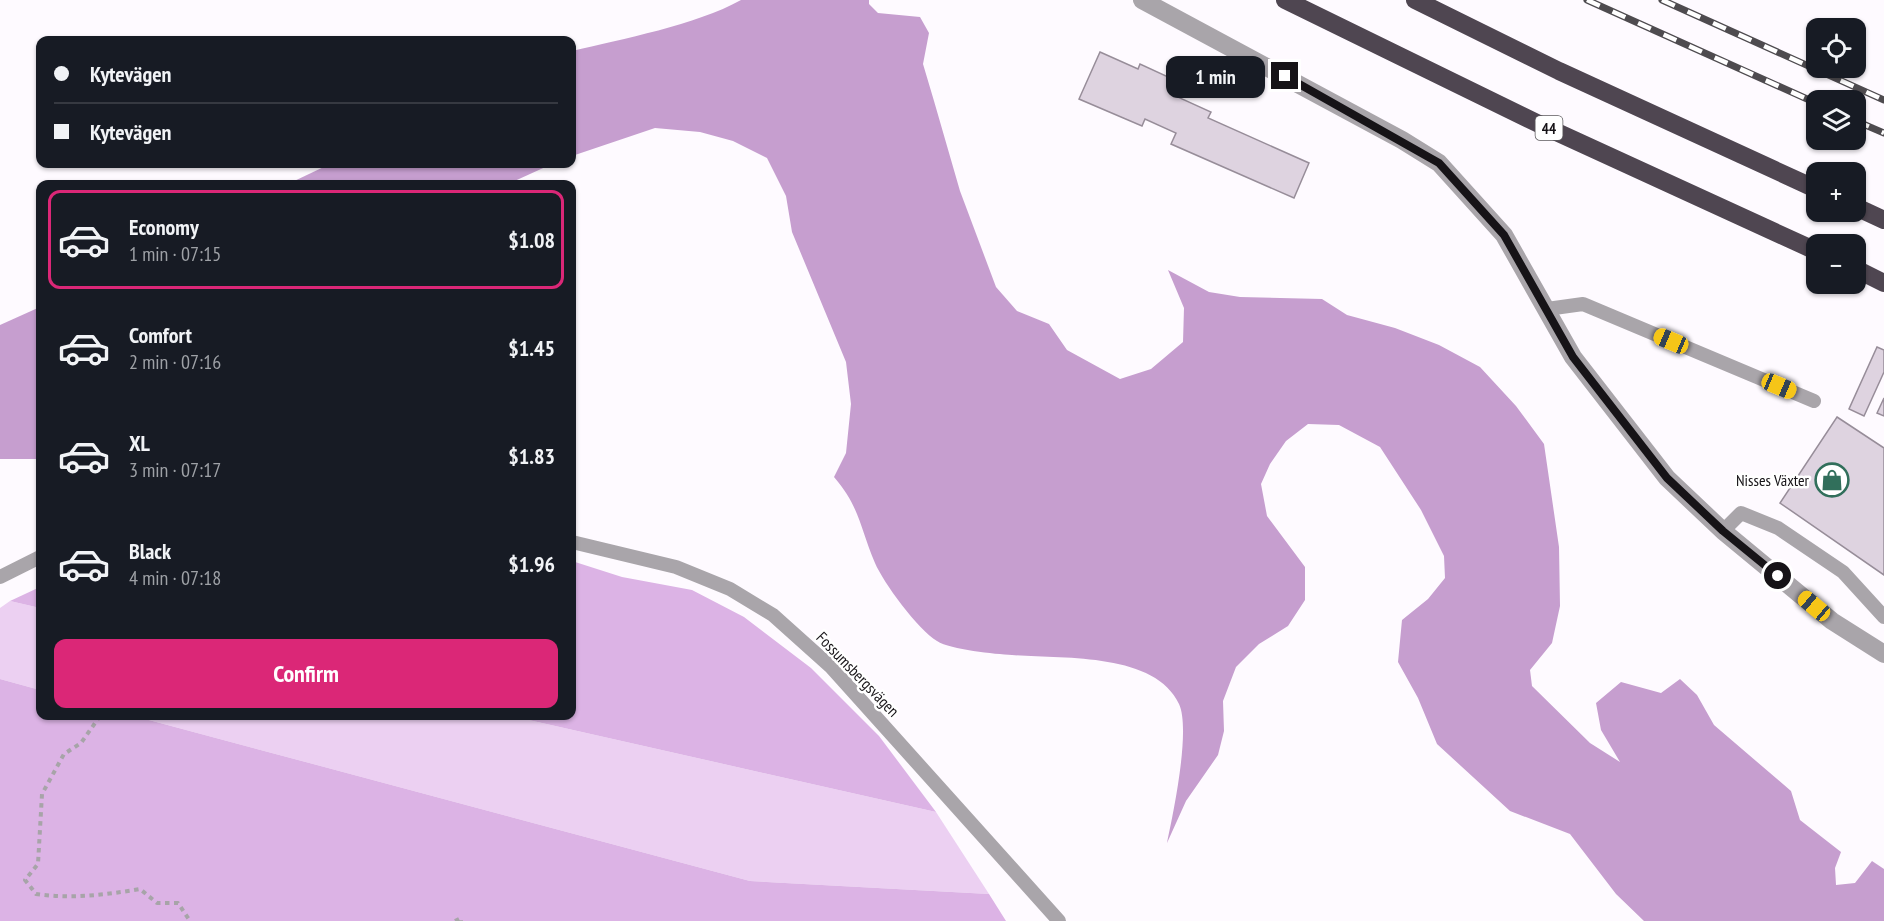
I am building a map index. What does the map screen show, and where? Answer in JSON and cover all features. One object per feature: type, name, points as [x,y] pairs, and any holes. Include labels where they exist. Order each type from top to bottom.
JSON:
[{"type":"highway","name":"44","points":[[1284,0],[1539,124],[1806,246]]},
{"type":"highway","points":[[1415,0],[1559,71],[1806,184]]},
{"type":"highway","points":[[1866,212],[1884,220]]},
{"type":"highway","points":[[1866,274],[1884,282]]},
{"type":"street","points":[[1142,0],[1392,134],[1439,163],[1504,235],[1548,309],[1573,357],[1667,478],[1723,531],[1832,621],[1884,654]]},
{"type":"lane","points":[[1548,309],[1583,304],[1814,400]]},
{"type":"lane","points":[[1723,531],[1741,513],[1778,528],[1843,572],[1884,617]]},
{"type":"lane","name":"Fossumsbergsvägen","points":[[576,543],[676,567],[730,589],[773,615],[831,667],[1059,921]]},
{"type":"lane","points":[[0,577],[36,559]]},
{"type":"path","points":[[97,720],[81,743],[64,754],[42,794],[38,864],[26,880],[36,894],[60,898],[101,896],[140,889],[157,903],[178,903],[190,921]]},
{"type":"path","points":[[455,921],[461,918],[461,921]]},
{"type":"shaded area","points":[[741,0],[869,0],[869,4],[878,13],[920,17],[929,33],[923,64],[960,191],[996,287],[1017,311],[1049,324],[1067,350],[1120,379],[1151,369],[1183,342],[1184,308],[1168,270],[1209,292],[1240,297],[1322,299],[1347,315],[1395,328],[1439,345],[1480,367],[1516,406],[1544,444],[1559,547],[1560,606],[1552,643],[1530,670],[1532,686],[1590,743],[1620,762],[1601,730],[1596,703],[1621,682],[1661,693],[1680,679],[1697,695],[1714,725],[1791,791],[1800,820],[1841,852],[1835,868],[1836,885],[1855,883],[1872,861],[1884,869],[1884,921],[1644,921],[1616,894],[1570,834],[1510,811],[1437,744],[1418,698],[1398,662],[1402,620],[1428,599],[1445,578],[1444,556],[1421,510],[1380,447],[1339,425],[1308,424],[1286,441],[1270,464],[1261,484],[1267,516],[1305,567],[1305,600],[1288,626],[1259,644],[1236,667],[1223,701],[1224,731],[1218,755],[1186,801],[1167,843],[1180,772],[1183,733],[1179,704],[1167,687],[1150,675],[1105,661],[995,654],[944,644],[920,627],[879,571],[859,518],[843,488],[834,477],[846,453],[851,404],[846,362],[792,232],[786,196],[767,158],[733,141],[700,132],[655,128],[576,155],[576,50],[681,24]]},
{"type":"shaded area","points":[[322,168],[543,168],[517,180],[296,180]]},
{"type":"shaded area","points":[[36,309],[36,459],[0,459],[0,325]]},
{"type":"shaded area","points":[[576,562],[622,577],[692,590],[744,617],[811,668],[879,736],[936,812],[529,720],[576,720]]},
{"type":"shaded area","points":[[36,589],[36,607],[10,601]]},
{"type":"shaded area","points":[[10,601],[36,607],[36,689],[0,679],[0,608]]},
{"type":"shaded area","points":[[0,679],[36,689],[36,720],[149,720],[750,881],[989,894],[1006,921],[0,921]]},
{"type":"shaded area","points":[[149,720],[529,720],[936,812],[989,894],[750,881]]},
{"type":"building","points":[[1100,52],[1138,69],[1140,64],[1177,81],[1171,94],[1211,112],[1208,118],[1309,163],[1294,198],[1171,144],[1176,133],[1145,119],[1142,126],[1079,99]]},
{"type":"building","points":[[1877,347],[1884,350],[1884,372],[1864,416],[1849,409]]},
{"type":"building","points":[[1884,398],[1884,416],[1877,413]]},
{"type":"building","points":[[1837,417],[1884,448],[1884,575],[1780,503]]},
{"type":"railway","points":[[1587,0],[1806,99]]},
{"type":"railway","points":[[1662,0],[1884,100]]},
{"type":"railway","points":[[1866,125],[1884,133]]},
{"type":"place","name":"Nisses Växter","points":[[1832,480]]},
{"type":"route","points":[[1285,76],[1402,140],[1439,163],[1463,187],[1504,235],[1548,309],[1573,357],[1667,478],[1723,531],[1778,576]]}]
